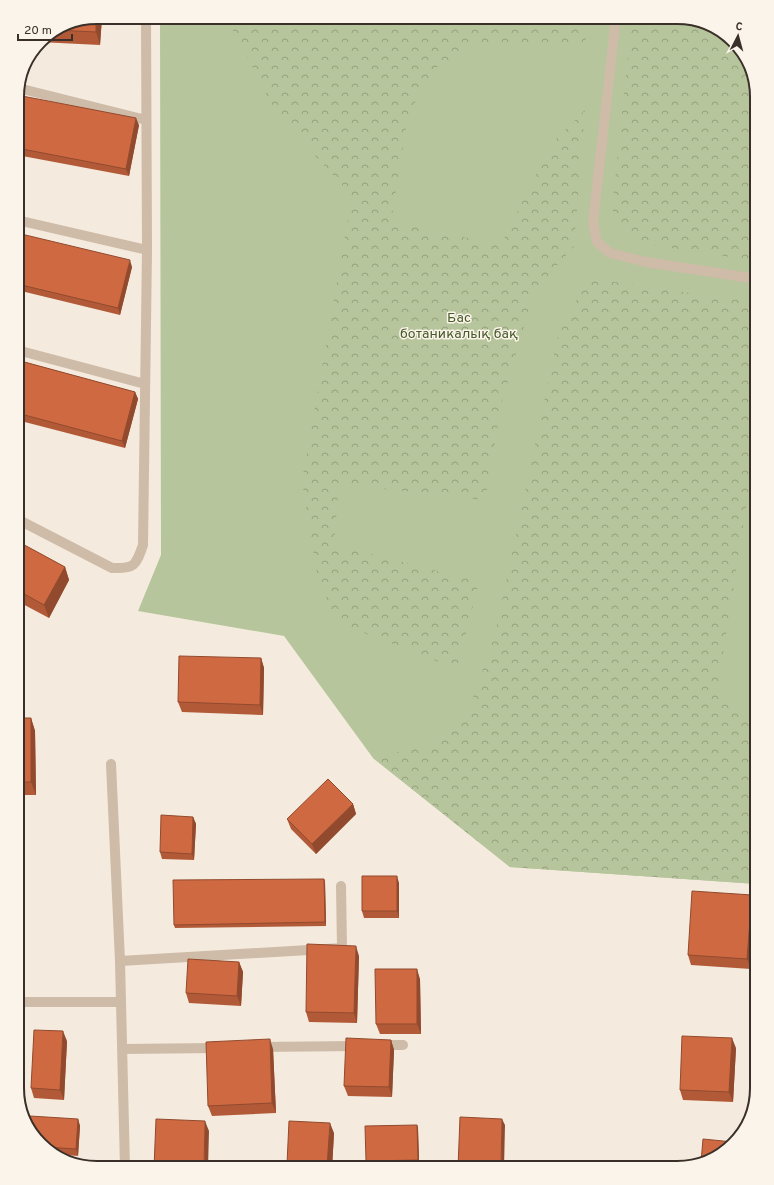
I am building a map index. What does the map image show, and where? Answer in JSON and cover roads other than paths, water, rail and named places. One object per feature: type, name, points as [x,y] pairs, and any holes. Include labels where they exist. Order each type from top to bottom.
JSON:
[{"type":"street","points":[[24,523],[112,568],[127,568],[138,561],[143,544],[147,250],[146,24]]},
{"type":"street","points":[[615,24],[593,222],[597,242],[610,253],[646,262],[750,278]]},
{"type":"street","points":[[24,90],[146,120]]},
{"type":"street","points":[[24,222],[147,250]]},
{"type":"street","points":[[24,352],[145,384]]},
{"type":"street","points":[[111,764],[120,961],[125,1161]]},
{"type":"street","points":[[120,961],[342,948],[341,886]]},
{"type":"street","points":[[24,1002],[121,1002]]},
{"type":"street","points":[[247,1047],[403,1045]]},
{"type":"street","points":[[122,1049],[232,1048]]},
{"type":"park label","name":"Бас ботаникалық бақ","points":[[459,326]]}]
